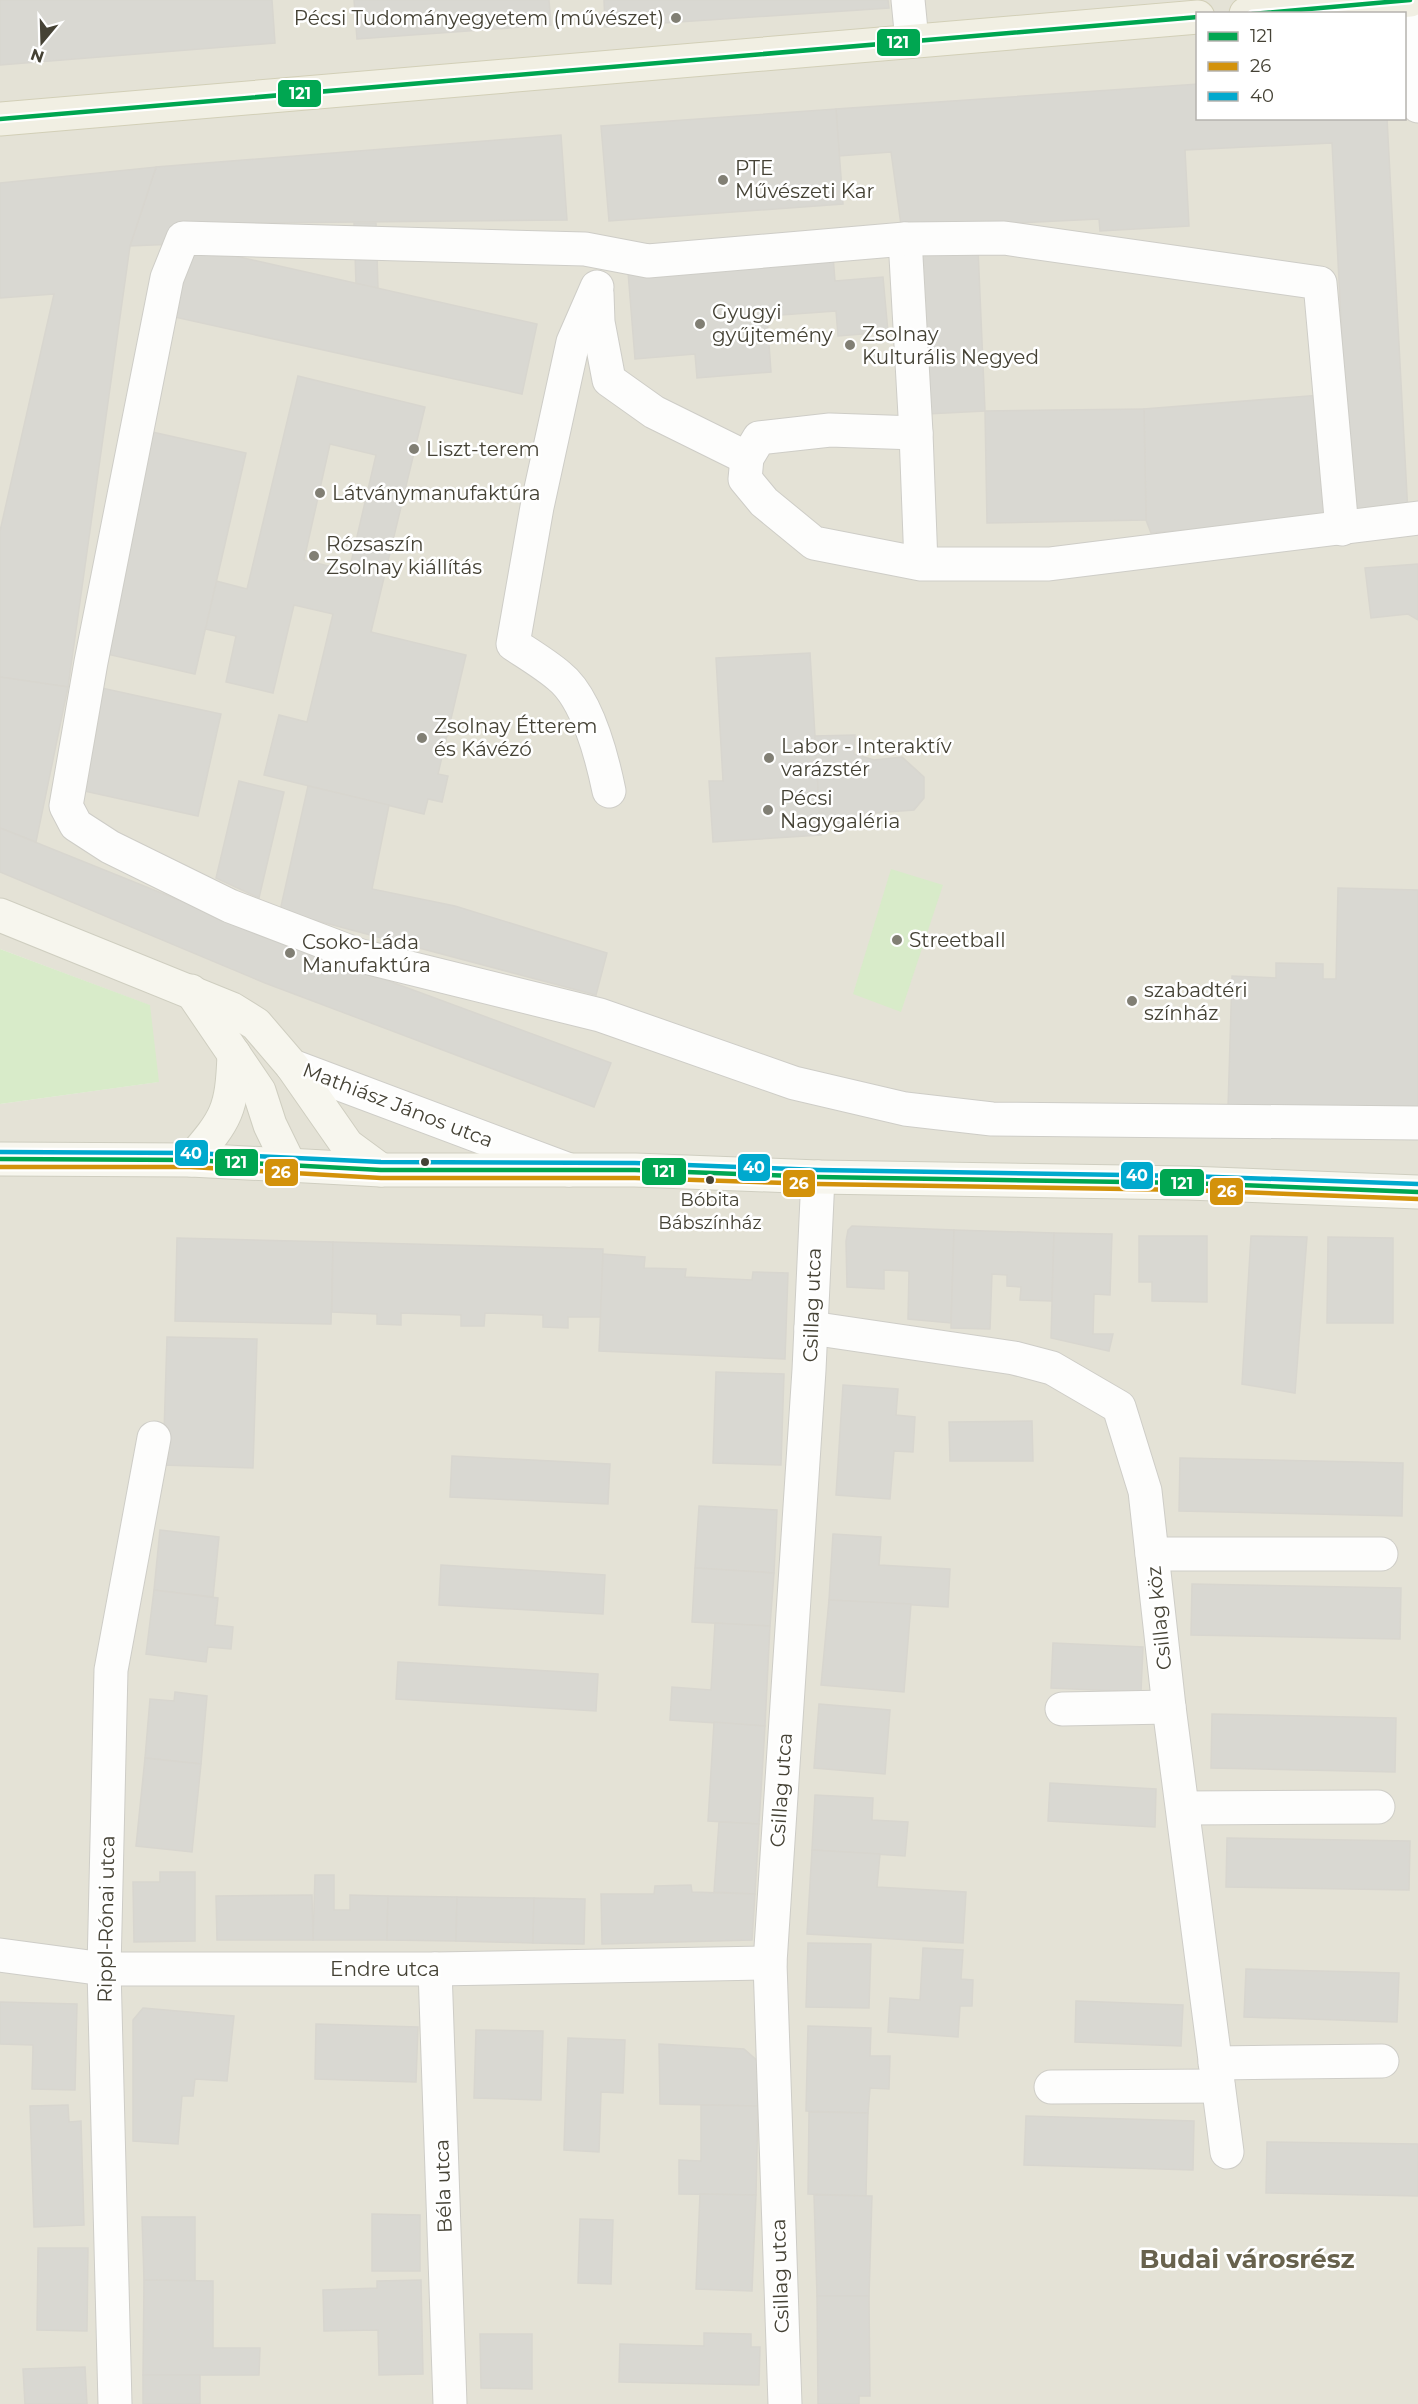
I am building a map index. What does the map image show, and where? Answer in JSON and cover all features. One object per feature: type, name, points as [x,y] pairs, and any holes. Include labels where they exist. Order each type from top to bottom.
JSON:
[{"type":"main road","points":[[1270,12],[1411,0]]},
{"type":"main road","points":[[0,119],[1196,17]]},
{"type":"street","points":[[908,0],[912,41]]},
{"type":"street","points":[[1411,0],[1418,106]]},
{"type":"street","points":[[1342,529],[1320,283],[1004,238],[906,239],[648,261],[596,252],[183,238],[167,278],[91,662],[66,806],[76,825],[110,847],[230,906],[361,956],[600,1015],[794,1083],[905,1109],[992,1119],[1418,1123]]},
{"type":"street","points":[[906,239],[921,564]]},
{"type":"street","points":[[596,252],[598,322],[609,380],[654,412],[747,459]]},
{"type":"street","points":[[597,287],[573,342],[537,507],[513,644],[561,677],[582,707],[602,760],[609,791]]},
{"type":"street","points":[[916,433],[830,430],[759,438],[747,459],[745,479],[764,502],[814,543],[921,564],[1049,564],[1418,518]]},
{"type":"street","name":"Mathiász János utca","points":[[0,915],[190,990],[232,1008],[256,1024],[292,1066],[347,1145],[381,1170]]},
{"type":"street","points":[[190,990],[260,1091],[270,1125],[290,1166]]},
{"type":"street","points":[[191,1160],[221,1126],[233,1091],[234,1054]]},
{"type":"street","name":"Mathiász János utca","points":[[292,1066],[570,1170]]},
{"type":"street","points":[[0,1159],[191,1160],[381,1170],[635,1170],[818,1178],[1188,1183],[1418,1192]]},
{"type":"street","name":"Csillag utca","points":[[784,2404],[770,1963],[811,1328],[818,1178]]},
{"type":"street","name":"Csillag köz","points":[[811,1328],[1014,1358],[1052,1368],[1119,1407],[1145,1491],[1169,1707],[1227,2152]]},
{"type":"street","name":"Rippl-Rónai utca","points":[[115,2404],[104,1969],[111,1670],[154,1438]]},
{"type":"street","points":[[1152,1554],[1381,1554]]},
{"type":"street","points":[[1062,1709],[1169,1707]]},
{"type":"street","points":[[1183,1808],[1378,1807]]},
{"type":"street","name":"Endre utca","points":[[0,1955],[104,1969],[435,1969],[770,1963]]},
{"type":"street","name":"Béla utca","points":[[435,1969],[450,2404]]},
{"type":"street","points":[[1051,2087],[1382,2061]]},
{"type":"shaded area","points":[[0,0],[1418,0],[1418,2404],[0,2404],[0,1104],[158,1082],[149,1005],[0,949]]},
{"type":"green space","name":"Streetball","points":[[891,869],[943,885],[901,1012],[853,994]]},
{"type":"green space","points":[[0,949],[150,1005],[159,1082],[0,1104]]},
{"type":"building","points":[[0,0],[272,0],[275,43],[0,65]]},
{"type":"building","points":[[354,0],[549,0],[551,25],[357,39]]},
{"type":"building","name":"Pécsi Tudományegyetem (művészet)","points":[[604,0],[888,0],[889,8],[605,27]]},
{"type":"building","points":[[1196,84],[1196,120],[1387,120],[1408,514],[1351,517],[1332,143],[1185,150],[1189,226],[1100,231],[1099,219],[977,225],[985,411],[927,414],[891,152],[839,156],[836,109]]},
{"type":"building","name":"PTE Művészeti Kar","points":[[836,109],[843,204],[609,221],[601,126]]},
{"type":"building","points":[[561,135],[567,220],[254,223],[175,230],[176,244],[130,246],[156,167]]},
{"type":"building","points":[[156,167],[130,246],[68,687],[0,677],[0,531],[54,294],[0,298],[0,183]]},
{"type":"building","points":[[354,223],[376,223],[378,288],[356,284]]},
{"type":"building","points":[[186,245],[537,324],[522,394],[170,316]]},
{"type":"building","name":"Gyugyi gyűjtemény","points":[[833,256],[835,281],[883,277],[888,332],[838,336],[836,311],[767,316],[771,372],[697,378],[695,354],[635,359],[628,272]]},
{"type":"building","points":[[298,376],[425,407],[371,632],[466,655],[438,774],[448,776],[442,802],[428,799],[424,814],[264,775],[279,715],[307,722],[333,614],[294,605],[273,693],[226,682],[236,636],[205,629],[216,581],[247,589]],"holes":[[[330,444],[376,455],[349,571],[304,560]]]},
{"type":"building","points":[[1321,395],[1332,517],[1151,533],[1146,520],[1144,409]]},
{"type":"building","points":[[1144,409],[1146,520],[987,523],[985,411]]},
{"type":"building","points":[[148,431],[246,453],[195,674],[98,652]]},
{"type":"building","points":[[1418,564],[1418,620],[1408,614],[1371,618],[1365,568]]},
{"type":"building","name":"Labor - Interaktív varázstér","points":[[810,653],[821,835],[713,842],[709,781],[723,781],[716,658]]},
{"type":"building","points":[[0,677],[68,687],[36,842],[0,828]]},
{"type":"building","points":[[97,687],[221,714],[198,816],[75,789]]},
{"type":"building","points":[[855,735],[854,754],[874,760],[902,757],[924,777],[924,798],[914,810],[860,814],[860,824],[820,824],[815,736]]},
{"type":"building","points":[[239,781],[284,792],[259,898],[216,878]]},
{"type":"building","points":[[308,786],[389,805],[372,889],[455,906],[607,953],[596,995],[280,911]]},
{"type":"building","points":[[0,828],[283,942],[611,1063],[594,1107],[265,983],[0,872]]},
{"type":"building","points":[[1338,888],[1418,890],[1418,1114],[1228,1108],[1232,976],[1276,978],[1276,963],[1323,964],[1323,979],[1336,979]]},
{"type":"building","points":[[852,1226],[954,1230],[951,1323],[908,1319],[909,1271],[884,1270],[884,1289],[847,1287],[846,1241],[848,1230]]},
{"type":"building","points":[[954,1230],[1054,1233],[1052,1301],[1020,1300],[1021,1287],[1007,1286],[1007,1275],[992,1274],[990,1329],[951,1328]]},
{"type":"building","points":[[1054,1233],[1112,1234],[1110,1295],[1094,1294],[1093,1334],[1113,1334],[1109,1351],[1051,1338]]},
{"type":"building","points":[[1139,1236],[1207,1236],[1207,1302],[1152,1301],[1152,1282],[1139,1282]]},
{"type":"building","points":[[1251,1236],[1307,1237],[1295,1393],[1242,1384]]},
{"type":"building","points":[[1328,1237],[1393,1238],[1393,1323],[1327,1323]]},
{"type":"building","points":[[177,1238],[333,1242],[331,1324],[175,1321]]},
{"type":"building","points":[[333,1242],[603,1249],[601,1317],[568,1317],[568,1328],[543,1327],[543,1315],[485,1313],[484,1326],[461,1326],[461,1315],[401,1313],[401,1325],[377,1324],[377,1314],[332,1312]]},
{"type":"building","points":[[603,1254],[645,1257],[644,1268],[686,1269],[685,1277],[752,1280],[753,1272],[788,1273],[785,1359],[599,1351]]},
{"type":"building","points":[[167,1337],[257,1339],[253,1468],[163,1465]]},
{"type":"building","points":[[716,1372],[784,1374],[781,1465],[713,1463]]},
{"type":"building","points":[[843,1385],[898,1389],[896,1415],[915,1417],[913,1452],[894,1451],[890,1499],[836,1495]]},
{"type":"building","points":[[1032,1421],[1033,1461],[950,1461],[949,1422]]},
{"type":"building","points":[[452,1456],[610,1464],[608,1504],[450,1497]]},
{"type":"building","points":[[1180,1458],[1403,1463],[1402,1516],[1179,1511]]},
{"type":"building","points":[[699,1506],[777,1510],[774,1573],[695,1568]]},
{"type":"building","points":[[160,1530],[219,1537],[213,1597],[154,1590]]},
{"type":"building","points":[[833,1534],[881,1537],[879,1565],[950,1569],[948,1607],[829,1600]]},
{"type":"building","points":[[441,1565],[605,1575],[603,1614],[439,1605]]},
{"type":"building","points":[[695,1568],[774,1573],[770,1626],[692,1622]]},
{"type":"building","points":[[1192,1584],[1401,1588],[1400,1639],[1191,1635]]},
{"type":"building","points":[[154,1590],[218,1598],[215,1625],[233,1627],[231,1649],[208,1647],[206,1662],[146,1654]]},
{"type":"building","points":[[829,1600],[911,1604],[904,1692],[821,1685]]},
{"type":"building","points":[[715,1623],[770,1626],[765,1726],[670,1720],[672,1687],[711,1690]]},
{"type":"building","points":[[1053,1643],[1143,1647],[1141,1692],[1051,1688]]},
{"type":"building","points":[[398,1662],[598,1674],[596,1711],[396,1699]]},
{"type":"building","points":[[175,1692],[207,1696],[201,1764],[145,1758],[150,1699],[174,1701]]},
{"type":"building","points":[[819,1704],[890,1710],[885,1774],[814,1768]]},
{"type":"building","points":[[1212,1714],[1396,1718],[1395,1772],[1211,1768]]},
{"type":"building","points":[[714,1722],[765,1726],[759,1824],[708,1821]]},
{"type":"building","points":[[145,1758],[201,1764],[192,1852],[136,1846]]},
{"type":"building","points":[[1050,1783],[1156,1789],[1155,1827],[1048,1821]]},
{"type":"building","points":[[815,1795],[873,1798],[872,1820],[908,1822],[905,1856],[812,1850]]},
{"type":"building","points":[[719,1822],[759,1824],[755,1894],[714,1892]]},
{"type":"building","points":[[1227,1838],[1410,1841],[1409,1890],[1226,1887]]},
{"type":"building","points":[[812,1850],[880,1854],[877,1887],[966,1892],[963,1943],[807,1934]]},
{"type":"building","points":[[160,1872],[195,1872],[195,1941],[134,1942],[133,1882],[160,1882]]},
{"type":"building","points":[[315,1875],[334,1875],[334,1910],[350,1910],[350,1895],[388,1896],[387,1940],[313,1940]]},
{"type":"building","points":[[691,1885],[692,1892],[755,1894],[752,1940],[602,1944],[601,1894],[654,1894],[655,1886]]},
{"type":"building","points":[[312,1895],[313,1940],[217,1940],[216,1896]]},
{"type":"building","points":[[388,1896],[457,1897],[456,1941],[387,1940]]},
{"type":"building","points":[[457,1897],[534,1898],[533,1943],[456,1941]]},
{"type":"building","points":[[534,1898],[585,1899],[584,1944],[533,1943]]},
{"type":"building","points":[[808,1943],[871,1944],[869,2008],[806,2007]]},
{"type":"building","points":[[923,1948],[963,1950],[961,1979],[973,1980],[972,2006],[960,2006],[958,2037],[888,2032],[890,1998],[920,2000]]},
{"type":"building","points":[[1246,1969],[1399,1973],[1397,2022],[1244,2017]]},
{"type":"building","points":[[1076,2001],[1183,2005],[1181,2046],[1075,2042]]},
{"type":"building","points":[[0,2002],[77,2004],[75,2090],[32,2089],[33,2045],[0,2044]]},
{"type":"building","points":[[143,2008],[234,2016],[227,2081],[195,2079],[193,2096],[182,2096],[178,2144],[133,2141],[133,2020]]},
{"type":"building","points":[[316,2024],[418,2027],[416,2082],[315,2079]]},
{"type":"building","points":[[808,2026],[871,2028],[870,2056],[890,2056],[889,2089],[870,2088],[868,2113],[806,2111]]},
{"type":"building","points":[[476,2030],[543,2031],[541,2100],[474,2098]]},
{"type":"building","points":[[568,2038],[625,2040],[623,2093],[601,2092],[599,2152],[564,2150]]},
{"type":"building","points":[[659,2044],[744,2049],[760,2063],[758,2106],[660,2104]]},
{"type":"building","points":[[68,2105],[69,2122],[81,2121],[84,2225],[34,2227],[30,2106]]},
{"type":"building","points":[[701,2105],[758,2106],[756,2195],[679,2194],[679,2160],[701,2161]]},
{"type":"building","points":[[809,2112],[868,2113],[866,2196],[808,2194]]},
{"type":"building","points":[[1026,2116],[1194,2121],[1193,2170],[1024,2165]]},
{"type":"building","points":[[1267,2142],[1418,2144],[1418,2196],[1266,2193]]},
{"type":"building","points":[[700,2194],[756,2195],[752,2291],[696,2289]]},
{"type":"building","points":[[814,2195],[872,2196],[869,2296],[817,2296]]},
{"type":"building","points":[[372,2214],[420,2215],[420,2271],[372,2271]]},
{"type":"building","points":[[142,2217],[195,2217],[195,2281],[144,2280]]},
{"type":"building","points":[[580,2219],[613,2220],[611,2284],[578,2283]]},
{"type":"building","points":[[38,2248],[88,2248],[87,2331],[37,2330]]},
{"type":"building","points":[[144,2280],[213,2281],[213,2348],[260,2348],[259,2375],[143,2375]]},
{"type":"building","points":[[421,2280],[423,2374],[379,2375],[378,2330],[324,2331],[323,2290],[377,2288],[377,2281]]},
{"type":"building","points":[[817,2296],[869,2296],[870,2396],[859,2396],[859,2404],[818,2404]]},
{"type":"building","points":[[704,2333],[751,2334],[751,2347],[760,2347],[759,2385],[619,2382],[620,2344],[704,2346]]},
{"type":"building","points":[[480,2334],[532,2334],[532,2389],[481,2388]]},
{"type":"building","points":[[85,2367],[87,2404],[25,2404],[23,2369]]},
{"type":"building","points":[[143,2375],[200,2375],[200,2404],[143,2404]]},
{"type":"transit line","name":"121","points":[[1275,12],[1410,0]]},
{"type":"transit line","name":"121","points":[[0,119],[1196,17]]},
{"type":"transit line","name":"40","points":[[0,1152],[191,1153],[381,1162],[635,1163],[818,1170],[1188,1176],[1418,1184]]},
{"type":"transit line","name":"121","points":[[0,1159],[191,1160],[381,1170],[635,1170],[818,1177],[1188,1183],[1418,1192]]},
{"type":"transit line","name":"26","points":[[0,1167],[191,1167],[381,1178],[635,1178],[818,1184],[1188,1190],[1418,1199]]},
{"type":"place","name":"Pécsi Tudományegyetem (művészet)","points":[[676,18]]},
{"type":"place","name":"PTE Művészeti Kar","points":[[723,180]]},
{"type":"place","name":"Gyugyi gyűjtemény","points":[[700,324]]},
{"type":"place","name":"Zsolnay Kulturális Negyed","points":[[850,345]]},
{"type":"place","name":"Liszt-terem","points":[[414,449]]},
{"type":"place","name":"Látványmanufaktúra","points":[[320,493]]},
{"type":"place","name":"Rózsaszín Zsolnay kiállítás","points":[[314,556]]},
{"type":"place","name":"Zsolnay Étterem és Kávézó","points":[[422,738]]},
{"type":"place","name":"Labor - Interaktív varázstér","points":[[769,758]]},
{"type":"place","name":"Pécsi Nagygaléria","points":[[768,810]]},
{"type":"place","name":"Streetball","points":[[897,940]]},
{"type":"place","name":"Csoko-Láda Manufaktúra","points":[[290,953]]},
{"type":"place","name":"szabadtéri színház","points":[[1132,1001]]},
{"type":"place","name":"Bóbita Bábszínház","points":[[710,1180]]},
{"type":"district","name":"Budai városrész","points":[[1247,2259]]}]
